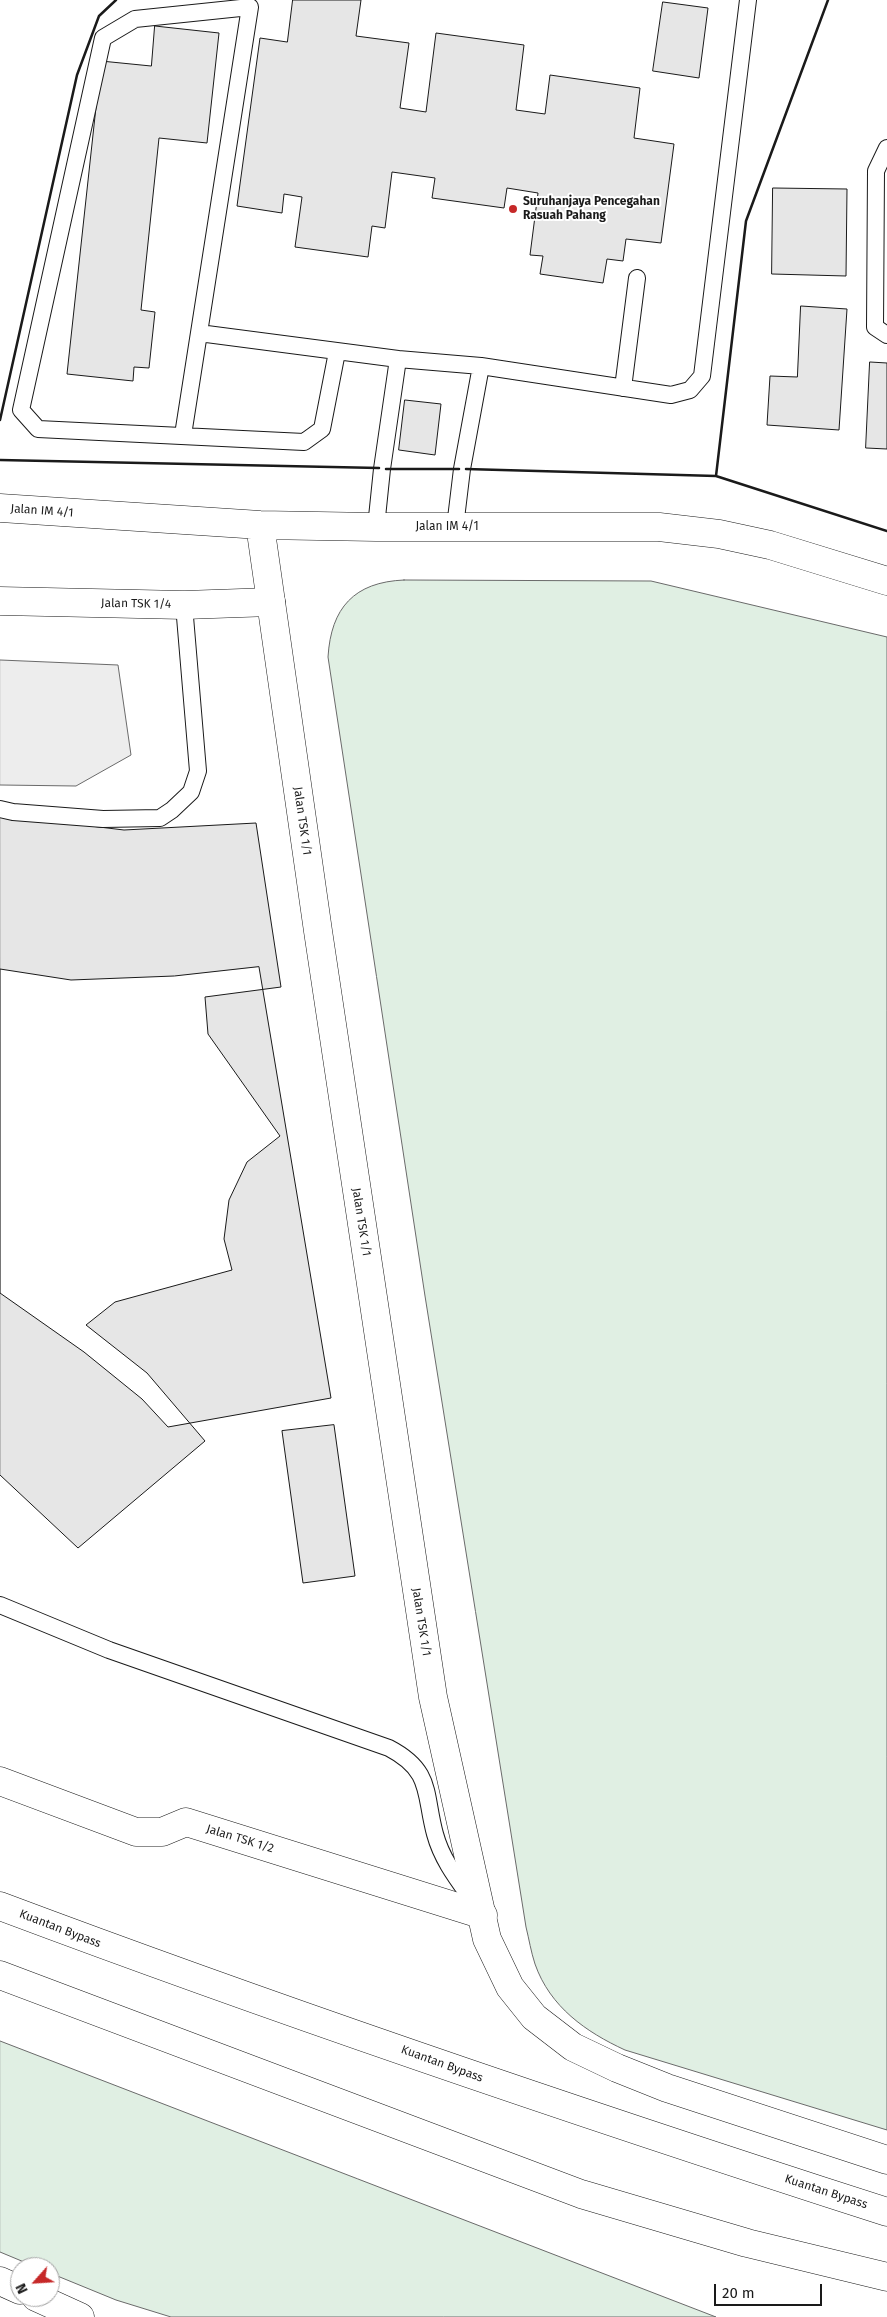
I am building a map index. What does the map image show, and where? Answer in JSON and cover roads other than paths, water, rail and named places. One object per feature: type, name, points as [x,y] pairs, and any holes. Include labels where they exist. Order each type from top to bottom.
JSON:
[{"type":"main road","name":"Jalan IM 4/1","points":[[0,508],[260,525],[659,527],[710,533],[770,544],[887,581]]},
{"type":"main road","name":"Jalan TSK 1/1","points":[[260,525],[432,1697],[487,1939],[510,1987],[534,2017],[573,2047],[617,2068],[667,2088],[887,2160]]},
{"type":"main road","name":"Jalan TSK 1/4","points":[[0,601],[184,605],[271,602]]},
{"type":"main road","name":"Jalan TSK 1/2","points":[[0,1781],[136,1832],[162,1832],[186,1822],[483,1915]]},
{"type":"main road","name":"Kuantan Bypass","points":[[0,1906],[127,1954],[496,2084],[887,2212]]},
{"type":"main road","points":[[0,1975],[581,2194],[747,2243],[887,2277]]},
{"type":"main road","points":[[58,2307],[80,2317]]},
{"type":"lane","points":[[199,333],[398,360],[481,366],[671,395],[690,390],[702,376],[748,0]]},
{"type":"lane","points":[[183,435],[250,7],[135,19],[103,38],[21,410],[38,430],[183,435],[304,442],[322,429],[337,352]]},
{"type":"lane","points":[[887,148],[876,171],[875,328],[887,335]]},
{"type":"lane","points":[[623,388],[637,278]]},
{"type":"lane","points":[[376,527],[382,468],[398,360]]},
{"type":"lane","points":[[455,527],[462,469],[481,366]]},
{"type":"lane","points":[[0,809],[13,812],[102,819],[160,818],[172,810],[191,792],[198,771],[184,605]]},
{"type":"lane","points":[[0,1605],[109,1650],[389,1748],[404,1756],[414,1766],[426,1786],[435,1834],[445,1861],[483,1915]]},
{"type":"place","name":"Suruhanjaya Pencegahan Rasuah Pahang","points":[[513,209]]}]
